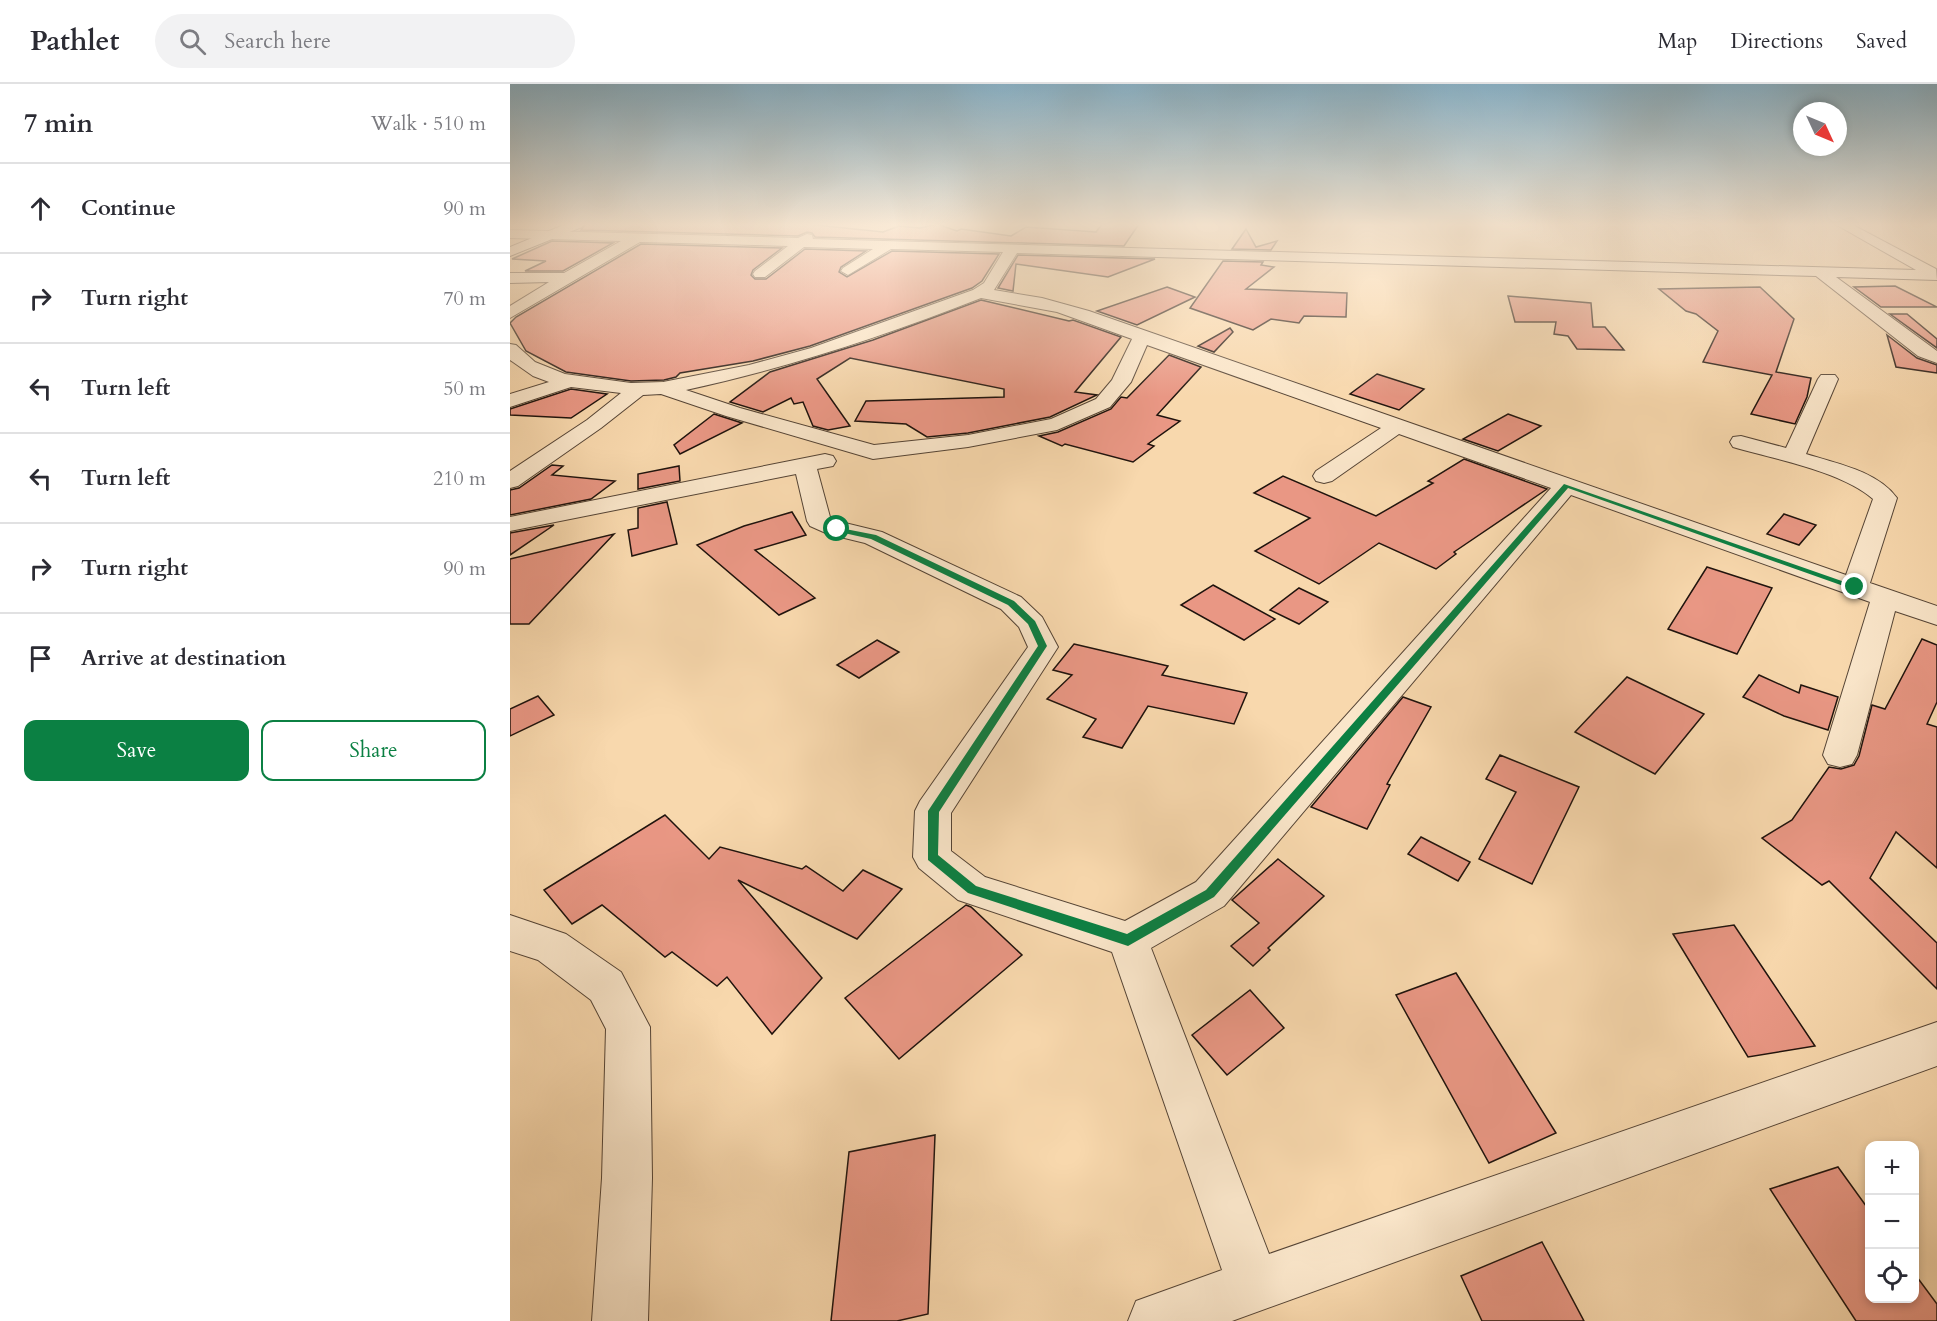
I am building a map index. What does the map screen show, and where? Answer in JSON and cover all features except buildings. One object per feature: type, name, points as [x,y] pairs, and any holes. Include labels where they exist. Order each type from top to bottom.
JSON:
[{"type":"street","points":[[510,313],[560,282]]},
{"type":"street","points":[[510,349],[519,359],[542,375],[567,382],[662,388],[760,369],[861,339],[979,293],[993,282]]},
{"type":"street","points":[[1832,282],[1924,352],[1937,357]]},
{"type":"street","points":[[979,293],[1033,300],[1086,314],[1142,337],[1937,616]]},
{"type":"street","points":[[510,524],[873,452],[968,441],[1057,424],[1103,403],[1121,382],[1142,337]]},
{"type":"street","points":[[1793,458],[1828,379]]},
{"type":"street","points":[[510,401],[567,382]]},
{"type":"street","points":[[510,481],[594,424],[640,388]]},
{"type":"street","points":[[662,388],[733,412],[873,452]]},
{"type":"street","points":[[1324,476],[1397,426]]},
{"type":"street","points":[[1741,442],[1857,478],[1878,490],[1885,498],[1855,587]]},
{"type":"street","points":[[806,465],[819,521],[837,529],[873,537],[1011,603],[1032,623],[1043,646],[933,811],[932,857],[972,889],[1128,940],[1210,894],[1567,485]]},
{"type":"street","points":[[1840,755],[1885,598]]},
{"type":"street","points":[[510,933],[552,947],[606,986],[628,1028],[627,1178],[621,1321]]},
{"type":"street","points":[[1128,940],[1254,1285]]},
{"type":"street","points":[[1156,1321],[1937,1044]]},
{"type":"route","points":[[837,529],[873,537],[1011,603],[1032,623],[1043,646],[933,811],[932,857],[972,889],[1128,940],[1210,894],[1567,485],[1855,587]]}]
